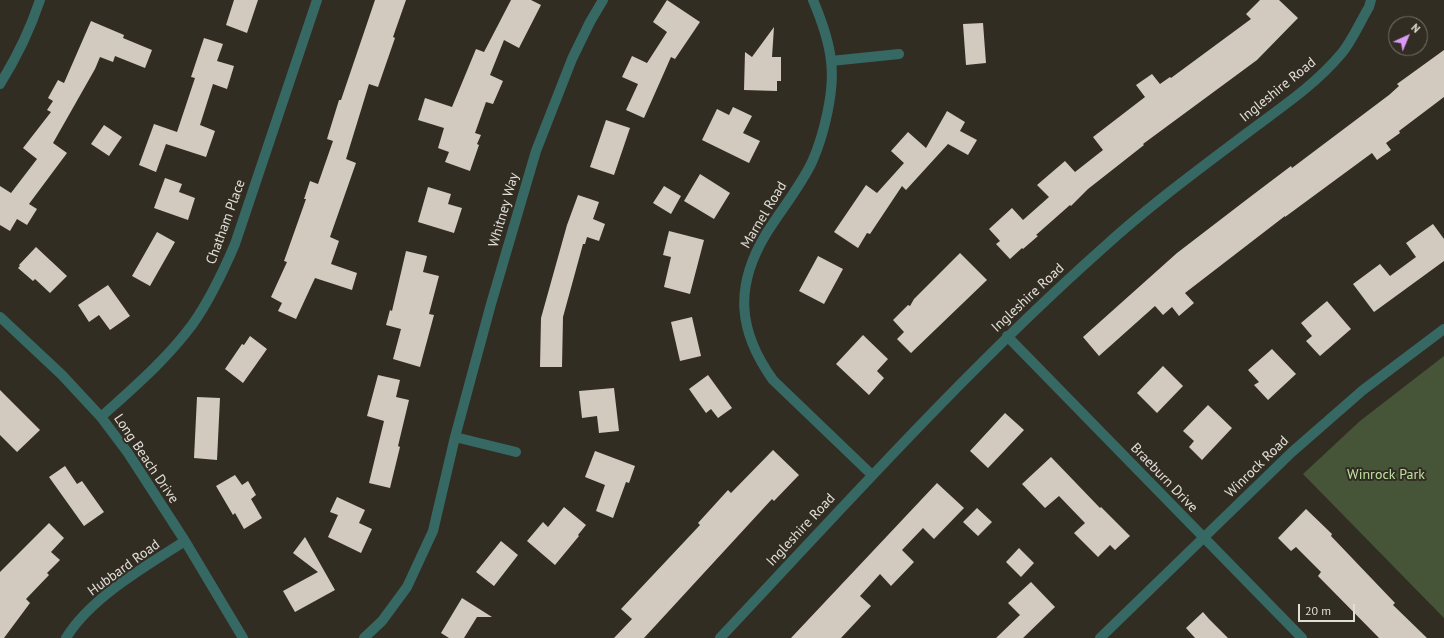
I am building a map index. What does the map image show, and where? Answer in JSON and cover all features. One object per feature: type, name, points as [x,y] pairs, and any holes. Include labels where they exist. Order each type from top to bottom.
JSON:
[{"type":"street","points":[[0,84],[19,52],[40,0]]},
{"type":"street","name":"Chatham Place","points":[[101,417],[152,371],[167,355],[206,304],[221,276],[236,244],[317,0]]},
{"type":"street","name":"Whitney Way","points":[[364,638],[382,620],[407,587],[433,531],[455,436],[491,304],[536,151],[572,59],[590,22],[603,0]]},
{"type":"street","name":"Marnel Road","points":[[813,0],[827,39],[831,61],[832,78],[830,95],[822,133],[818,147],[801,182],[765,235],[755,256],[746,285],[744,312],[751,342],[765,369],[774,380],[872,475]]},
{"type":"street","name":"Ingleshire Road","points":[[720,638],[872,475],[1007,336],[1113,239],[1195,172],[1313,84],[1342,52],[1369,7],[1371,0]]},
{"type":"street","points":[[831,61],[899,54]]},
{"type":"street","name":"Long Beach Drive","points":[[0,317],[62,375],[101,417],[128,453],[185,541],[243,638]]},
{"type":"street","name":"Winrock Road","points":[[1100,638],[1292,452],[1363,390],[1444,329]]},
{"type":"street","name":"Braeburn Drive","points":[[1007,336],[1302,638]]},
{"type":"street","points":[[455,436],[516,452]]},
{"type":"street","name":"Hubbard Road","points":[[66,638],[94,606],[110,592],[185,541]]},
{"type":"green space","name":"Winrock Park","points":[[1444,356],[1444,618],[1303,474],[1360,421]]},
{"type":"building","points":[[234,0],[258,0],[247,33],[226,25]]},
{"type":"building","points":[[375,0],[406,0],[378,87],[369,84],[346,159],[356,163],[330,237],[339,241],[331,264],[357,273],[352,290],[315,278],[296,319],[278,311],[282,303],[271,297],[287,262],[284,261],[306,199],[304,199],[310,181],[318,184],[333,141],[327,139],[339,100],[341,100]]},
{"type":"building","points":[[511,0],[531,0],[541,5],[519,48],[504,40],[490,75],[503,81],[493,104],[486,102],[475,133],[481,135],[470,171],[445,162],[449,152],[438,148],[444,128],[418,120],[425,98],[452,107],[476,49],[484,52]]},
{"type":"building","points":[[667,0],[700,22],[675,59],[671,57],[644,118],[626,110],[638,84],[622,77],[632,56],[647,63],[667,32],[653,22]]},
{"type":"building","points":[[1260,0],[1279,0],[1298,18],[1257,60],[1143,144],[1144,145],[1088,189],[1071,206],[1070,205],[1036,235],[1038,236],[1010,259],[996,244],[1000,241],[989,229],[1012,208],[1023,220],[1049,197],[1037,185],[1065,161],[1075,172],[1103,150],[1093,137],[1145,97],[1136,85],[1152,74],[1160,84],[1170,77],[1171,78],[1251,19],[1246,14]]},
{"type":"building","points":[[91,21],[124,35],[123,38],[152,50],[145,68],[115,56],[113,62],[100,57],[95,69],[53,143],[67,153],[29,204],[37,209],[27,225],[17,219],[10,231],[0,225],[0,186],[11,193],[37,159],[23,148],[51,112],[47,110],[53,101],[48,98],[58,80],[64,83]]},
{"type":"building","points":[[983,23],[986,63],[966,65],[963,24]]},
{"type":"building","points":[[774,27],[772,57],[781,57],[781,81],[777,81],[777,91],[744,90],[745,52],[752,57]]},
{"type":"building","points":[[204,38],[223,44],[217,61],[234,66],[227,89],[213,84],[200,125],[215,131],[206,157],[166,144],[156,172],[139,165],[154,124],[177,132],[195,78],[191,77]]},
{"type":"building","points":[[1444,50],[1444,97],[1399,131],[1400,133],[1386,143],[1391,150],[1377,160],[1372,153],[1285,216],[1185,293],[1194,303],[1179,316],[1172,307],[1163,315],[1155,306],[1099,356],[1083,337],[1177,253],[1291,166],[1292,168],[1389,95],[1399,86],[1397,84]]},
{"type":"building","points":[[733,107],[752,116],[743,133],[760,141],[749,163],[702,140],[717,109],[729,115]]},
{"type":"building","points":[[947,111],[965,122],[960,131],[977,140],[968,155],[948,144],[906,190],[902,186],[870,234],[867,233],[858,248],[834,232],[866,185],[877,193],[904,163],[891,151],[908,132],[926,148]]},
{"type":"building","points":[[606,120],[630,128],[614,175],[590,167]]},
{"type":"building","points":[[104,125],[122,137],[109,156],[91,144]]},
{"type":"building","points":[[700,174],[730,193],[714,219],[684,201]]},
{"type":"building","points":[[165,178],[182,184],[179,192],[195,198],[188,220],[154,208]]},
{"type":"building","points":[[664,186],[681,196],[671,214],[653,203]]},
{"type":"building","points":[[428,187],[451,194],[448,204],[462,208],[454,233],[418,222]]},
{"type":"building","points":[[578,195],[599,202],[593,219],[605,224],[599,241],[587,237],[585,244],[583,244],[563,317],[562,367],[540,367],[541,318],[567,225]]},
{"type":"building","points":[[1433,224],[1444,239],[1444,261],[1374,312],[1353,284],[1380,264],[1390,276],[1416,257],[1406,243]]},
{"type":"building","points":[[669,231],[704,240],[690,294],[664,287],[671,257],[663,255]]},
{"type":"building","points":[[157,232],[175,242],[150,286],[132,276]]},
{"type":"building","points":[[36,247],[67,276],[50,293],[35,279],[33,281],[18,268]]},
{"type":"building","points":[[406,251],[427,256],[423,272],[439,276],[429,314],[434,315],[420,367],[393,359],[401,329],[386,325],[390,310],[392,311]]},
{"type":"building","points":[[960,253],[987,280],[911,353],[897,339],[904,332],[893,320],[908,305],[910,306],[914,299]]},
{"type":"building","points":[[818,256],[843,269],[824,304],[799,291]]},
{"type":"building","points":[[108,285],[130,316],[110,330],[99,315],[89,322],[78,305]]},
{"type":"building","points":[[1327,301],[1351,329],[1320,356],[1306,341],[1312,336],[1301,323]]},
{"type":"building","points":[[692,317],[701,356],[680,361],[671,322]]},
{"type":"building","points":[[863,335],[888,359],[877,371],[884,378],[869,395],[836,364]]},
{"type":"building","points":[[250,336],[267,349],[243,383],[225,369],[242,344],[244,345]]},
{"type":"building","points":[[1272,349],[1296,374],[1268,400],[1254,385],[1259,382],[1248,370]]},
{"type":"building","points":[[1163,366],[1183,386],[1157,413],[1137,393]]},
{"type":"building","points":[[378,375],[400,380],[396,397],[409,400],[390,488],[369,483],[384,421],[367,416]]},
{"type":"building","points":[[708,375],[732,408],[718,418],[711,409],[706,413],[689,389]]},
{"type":"building","points":[[614,388],[619,431],[599,433],[597,416],[582,418],[579,391]]},
{"type":"building","points":[[0,390],[40,430],[17,452],[0,435]]},
{"type":"building","points":[[197,397],[220,398],[217,460],[194,458]]},
{"type":"building","points":[[1208,405],[1232,428],[1202,460],[1189,447],[1194,441],[1183,431]]},
{"type":"building","points":[[1005,413],[1024,430],[988,468],[970,451]]},
{"type":"building","points":[[773,450],[799,475],[774,501],[772,499],[644,638],[614,638],[632,619],[621,609],[700,525],[698,523],[728,490],[731,493]]},
{"type":"building","points":[[595,451],[635,466],[629,483],[626,482],[613,518],[596,511],[605,485],[585,477]]},
{"type":"building","points":[[1051,457],[1100,508],[1101,507],[1130,536],[1115,550],[1110,545],[1098,557],[1074,533],[1085,523],[1059,496],[1045,508],[1022,484]]},
{"type":"building","points":[[65,466],[77,484],[82,481],[104,512],[84,526],[49,477]]},
{"type":"building","points":[[235,475],[242,485],[248,481],[256,495],[251,499],[262,518],[244,529],[235,513],[233,515],[216,486]]},
{"type":"building","points":[[937,483],[964,508],[934,539],[923,528],[902,550],[914,562],[891,586],[880,574],[860,596],[871,606],[841,638],[791,638]]},
{"type":"building","points":[[337,497],[365,510],[359,523],[372,529],[361,553],[328,537],[338,515],[330,512]]},
{"type":"building","points":[[564,507],[586,525],[578,535],[579,536],[555,565],[527,541],[543,522],[548,527]]},
{"type":"building","points":[[977,508],[992,522],[978,536],[963,522]]},
{"type":"building","points":[[1306,509],[1332,534],[1331,536],[1395,603],[1393,605],[1427,638],[1379,638],[1318,576],[1321,572],[1296,547],[1291,551],[1278,538]]},
{"type":"building","points":[[49,523],[64,538],[51,552],[60,560],[47,573],[49,575],[26,599],[30,603],[4,638],[0,638],[0,572]]},
{"type":"building","points":[[305,537],[335,590],[295,612],[283,591],[318,572],[293,553]]},
{"type":"building","points":[[501,541],[518,555],[494,586],[476,572]]},
{"type":"building","points":[[1019,548],[1034,563],[1021,577],[1006,562]]},
{"type":"building","points":[[1031,582],[1055,607],[1023,638],[996,638],[1020,615],[1008,603]]},
{"type":"building","points":[[462,598],[492,617],[477,617],[464,638],[449,638],[441,633]]},
{"type":"building","points":[[1203,612],[1228,638],[1195,638],[1186,628]]}]
